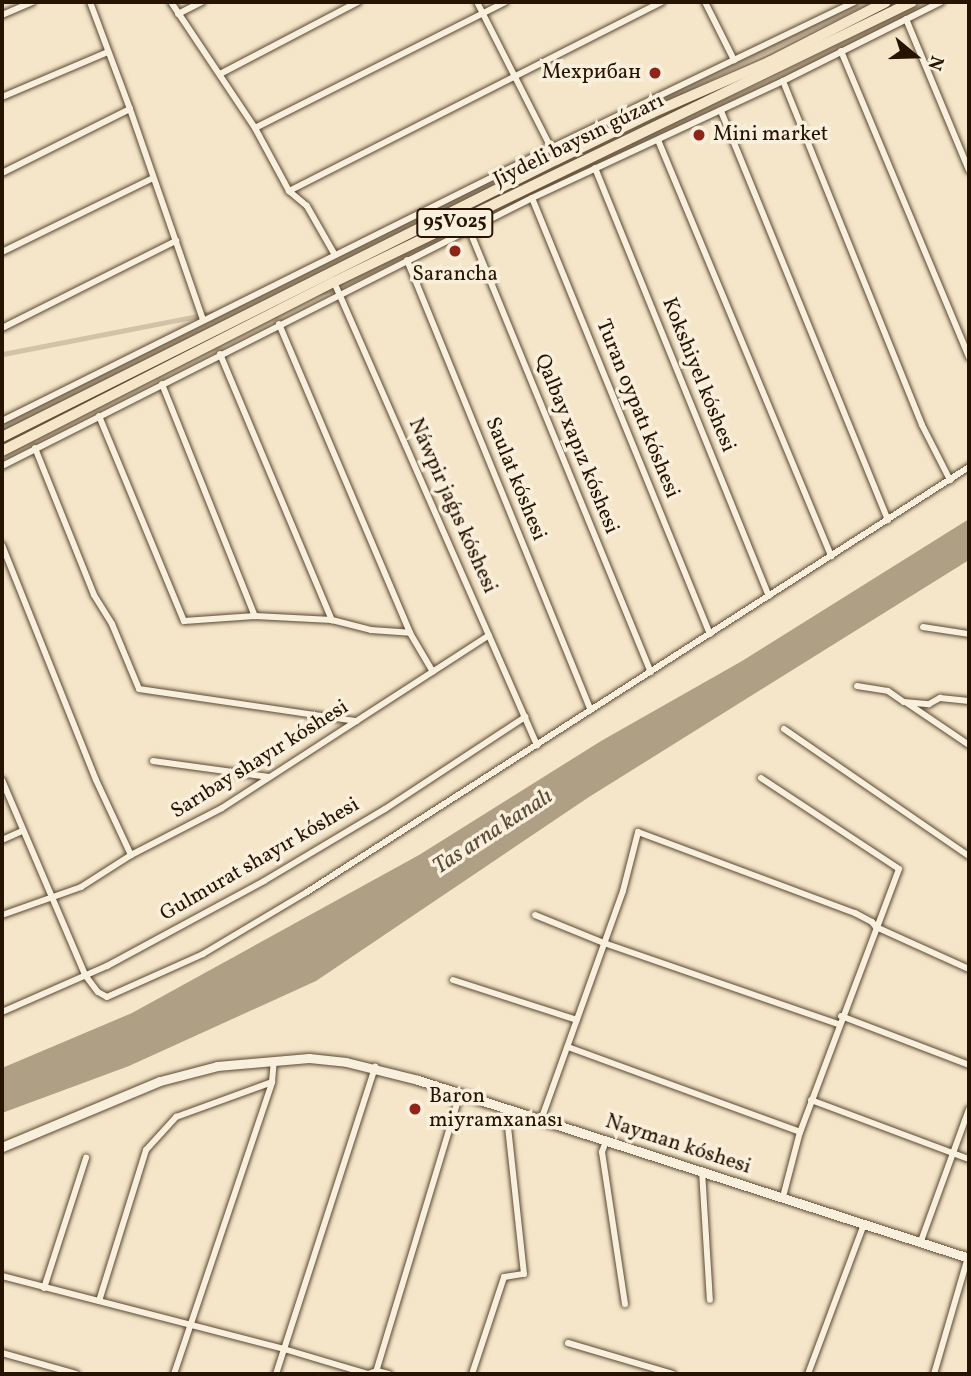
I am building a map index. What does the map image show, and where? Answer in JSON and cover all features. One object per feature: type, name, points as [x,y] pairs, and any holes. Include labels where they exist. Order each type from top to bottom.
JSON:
[{"type":"main road","name":"Jiydeli baysın gúzarı","points":[[2,438],[556,160],[652,113],[769,62],[886,2]]},
{"type":"main road","name":"Jiydeli baysın gúzarı","points":[[2,451],[334,282],[912,2]]},
{"type":"main road","name":"Nayman kóshesi","points":[[2,1147],[160,1081],[217,1066],[309,1058],[375,1067],[969,1258]]},
{"type":"street","points":[[2,15],[32,2]]},
{"type":"street","points":[[90,2],[130,109],[202,320]]},
{"type":"street","points":[[172,2],[255,128],[289,191],[307,206],[335,254]]},
{"type":"street","points":[[178,14],[202,2]]},
{"type":"street","points":[[220,74],[358,2]]},
{"type":"street","points":[[477,2],[551,148]]},
{"type":"street","points":[[255,128],[505,2]]},
{"type":"street","points":[[289,191],[662,2]]},
{"type":"street","points":[[705,2],[734,60]]},
{"type":"street","points":[[2,421],[335,254],[855,2]]},
{"type":"street","points":[[2,466],[469,229],[721,111],[941,2]]},
{"type":"street","points":[[906,19],[969,170]]},
{"type":"street","points":[[841,51],[969,357]]},
{"type":"street","points":[[2,97],[107,52]]},
{"type":"street","points":[[783,81],[922,425],[950,480]]},
{"type":"street","points":[[2,173],[130,109]]},
{"type":"street","points":[[721,111],[888,520]]},
{"type":"street","points":[[658,140],[831,556]]},
{"type":"street","name":"Kokshiyel kóshesi","points":[[595,168],[769,596]]},
{"type":"street","points":[[2,252],[153,178]]},
{"type":"street","name":"Turan oypatı kóshesi","points":[[532,198],[710,634]]},
{"type":"street","name":"Qalbay xapız kóshesi","points":[[469,229],[651,672]]},
{"type":"street","points":[[2,328],[176,241]]},
{"type":"street","name":"Saulat kóshesi","points":[[407,260],[592,710]]},
{"type":"street","name":"Náwpir jaǵıs kóshesi","points":[[334,282],[537,745]]},
{"type":"street","points":[[279,324],[410,633],[433,672]]},
{"type":"street","points":[[220,354],[332,620]]},
{"type":"street","points":[[162,384],[255,616]]},
{"type":"street","points":[[99,416],[184,621],[255,616],[332,620],[371,630],[410,633]]},
{"type":"street","points":[[35,448],[94,595],[112,624],[139,689],[357,721]]},
{"type":"street","points":[[2,780],[85,975],[98,992],[107,997],[203,954],[307,892],[969,467]]},
{"type":"street","points":[[2,545],[96,780],[131,855]]},
{"type":"street","points":[[923,627],[969,634]]},
{"type":"street","name":"Sarıbay shayır kóshesi","points":[[2,915],[81,887],[131,855],[222,808],[489,635]]},
{"type":"street","points":[[857,686],[888,691],[969,745]]},
{"type":"street","points":[[904,702],[929,704],[940,698],[969,701]]},
{"type":"street","name":"Gulmurat shayır kóshesi","points":[[2,1012],[85,975],[264,881],[385,809],[525,717]]},
{"type":"street","points":[[784,729],[969,856]]},
{"type":"street","points":[[153,761],[270,778]]},
{"type":"street","points":[[761,778],[899,869],[811,1100],[783,1197]]},
{"type":"street","points":[[2,840],[22,831]]},
{"type":"street","points":[[541,1120],[623,891],[638,832],[855,913],[873,922],[876,928],[969,969]]},
{"type":"street","points":[[535,915],[604,943],[838,1024]]},
{"type":"street","points":[[453,980],[577,1020]]},
{"type":"street","points":[[841,1016],[969,1065]]},
{"type":"street","points":[[568,1047],[800,1132]]},
{"type":"street","points":[[174,1374],[272,1082],[274,1061]]},
{"type":"street","points":[[276,1374],[375,1067]]},
{"type":"street","points":[[99,1301],[146,1150],[176,1117],[272,1082]]},
{"type":"street","points":[[376,1372],[460,1094]]},
{"type":"street","points":[[811,1100],[969,1159]]},
{"type":"street","points":[[471,1374],[504,1277],[524,1274],[506,1109]]},
{"type":"street","points":[[921,1241],[969,1109]]},
{"type":"street","points":[[606,1141],[602,1152],[625,1304]]},
{"type":"street","points":[[44,1288],[86,1158]]},
{"type":"street","points":[[702,1171],[710,1300]]},
{"type":"street","points":[[808,1374],[864,1224]]},
{"type":"street","points":[[934,1374],[969,1258]]},
{"type":"street","points":[[2,1276],[284,1349],[368,1374],[389,1374]]},
{"type":"street","points":[[568,1343],[673,1374]]},
{"type":"street","points":[[2,1353],[76,1374]]},
{"type":"shaded area","points":[[861,2],[873,2],[547,160],[2,433],[2,424],[545,154]]},
{"type":"shaded area","points":[[923,2],[935,2],[791,74],[557,182],[344,288],[341,284],[652,132],[767,80]]},
{"type":"shaded area","points":[[332,288],[333,293],[2,357],[2,352]]},
{"type":"water","name":"Tas arna kanalı","points":[[969,519],[969,560],[589,797],[316,981],[129,1066],[2,1113],[2,1068],[132,1013],[419,855],[601,741],[742,661]]},
{"type":"place","name":"Мехрибан","points":[[655,73]]},
{"type":"place","name":"Mini market","points":[[699,135]]},
{"type":"place","name":"Sarancha","points":[[455,251]]},
{"type":"place","name":"Baron miyramxanası","points":[[415,1109]]}]
